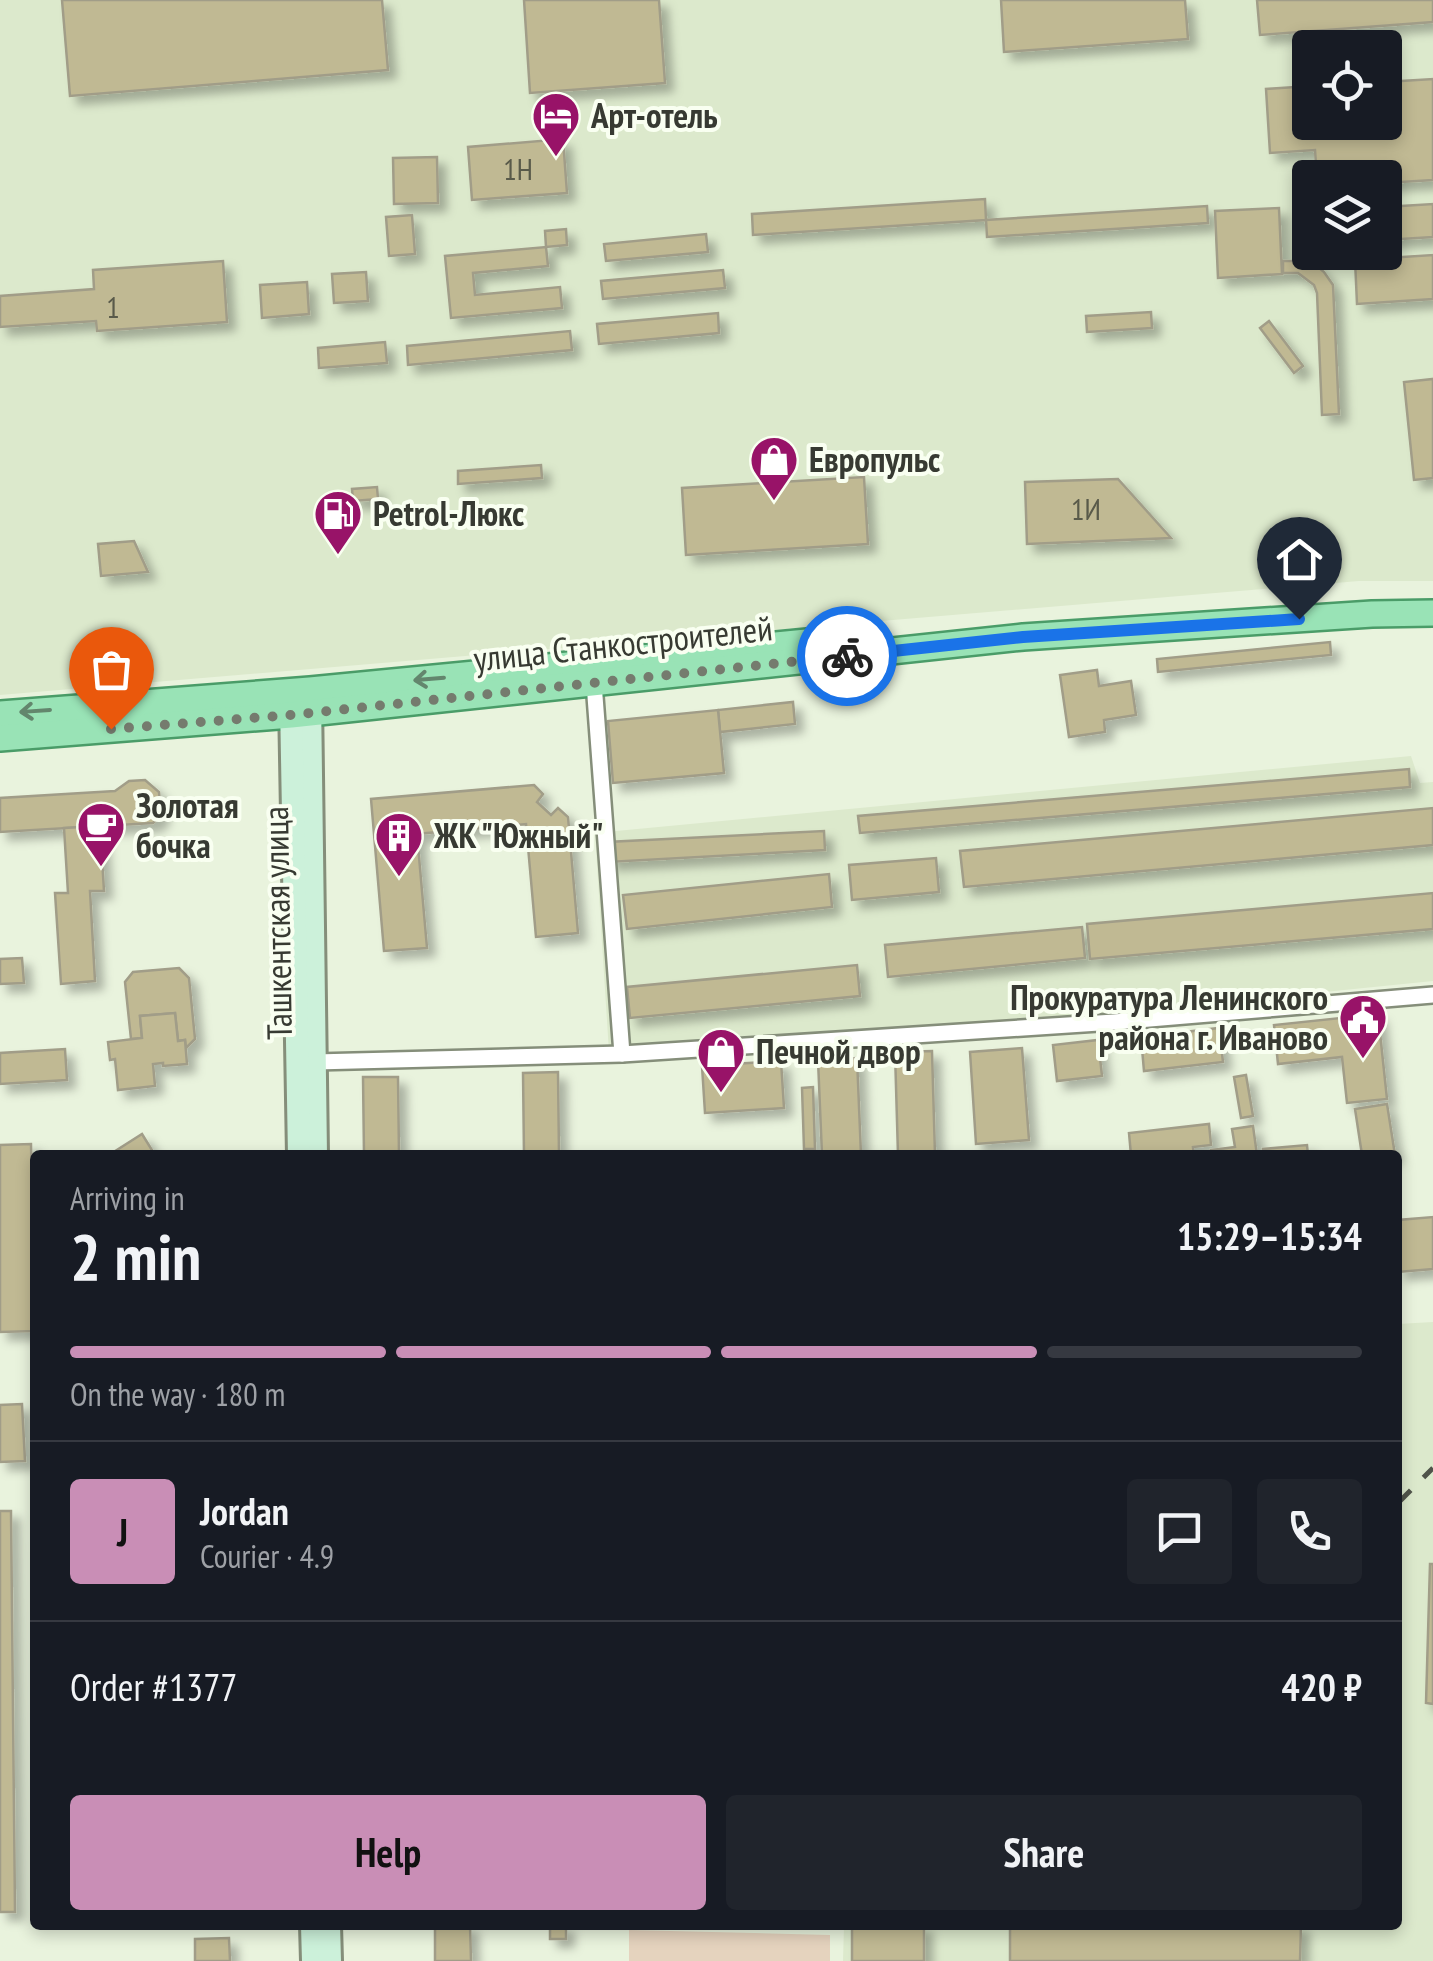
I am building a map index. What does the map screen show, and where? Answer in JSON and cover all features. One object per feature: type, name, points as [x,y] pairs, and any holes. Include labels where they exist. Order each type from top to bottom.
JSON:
[{"type":"main road","name":"улица Станкостроителей","points":[[0,738],[1023,620],[1370,600],[1433,600]]},
{"type":"main road","name":"улица Станкостроителей","points":[[0,714],[300,702],[594,682],[1023,637],[1433,613]]},
{"type":"main road","name":"Ташкентская улица","points":[[300,702],[307,1108],[315,1150]]},
{"type":"main road","name":"Ташкентская улица","points":[[300,1150],[307,1108]]},
{"type":"main road","points":[[312,1930],[313,1961]]},
{"type":"main road","points":[[330,1930],[330,1961]]},
{"type":"street","points":[[594,682],[622,1054]]},
{"type":"street","points":[[306,1062],[622,1054],[1114,1022],[1433,995]]},
{"type":"shaded area","points":[[0,0],[1433,0],[1433,581],[1359,581],[0,695]]},
{"type":"shaded area","points":[[1411,756],[1420,783],[1433,782],[1433,981],[908,1034],[609,1052],[595,833]]},
{"type":"shaded area","points":[[1433,1322],[1433,1961],[843,1961],[844,1930],[1402,1930],[1402,1324]]},
{"type":"shaded area","points":[[629,1930],[830,1935],[830,1961],[629,1961]]},
{"type":"building","points":[[62,0],[382,0],[388,70],[70,96]]},
{"type":"building","points":[[524,0],[659,0],[665,83],[530,93]]},
{"type":"building","points":[[1001,0],[1185,0],[1188,39],[1004,52]]},
{"type":"building","points":[[1257,0],[1433,0],[1433,22],[1260,35]]},
{"type":"building","points":[[1433,79],[1433,180],[1402,182],[1402,160],[1316,160],[1315,150],[1270,153],[1266,89],[1292,87],[1292,140],[1402,140],[1402,81]]},
{"type":"building","points":[[563,139],[567,193],[472,200],[468,147]]},
{"type":"building","points":[[437,157],[438,203],[394,204],[393,158]]},
{"type":"building","points":[[985,199],[986,220],[753,235],[752,214]]},
{"type":"building","points":[[1433,204],[1433,237],[1402,239],[1402,206]]},
{"type":"building","points":[[1207,206],[1208,223],[987,237],[986,220]]},
{"type":"building","points":[[1279,208],[1282,274],[1218,278],[1215,211]]},
{"type":"building","points":[[412,215],[415,254],[389,256],[386,217]]},
{"type":"building","points":[[566,229],[567,245],[546,247],[545,231]]},
{"type":"building","points":[[706,234],[708,252],[606,261],[604,244]]},
{"type":"building","points":[[546,247],[548,266],[473,273],[475,295],[560,287],[562,308],[451,318],[445,256]]},
{"type":"building","points":[[1433,255],[1433,299],[1357,304],[1355,270],[1402,270],[1402,257]]},
{"type":"building","points":[[223,261],[227,322],[97,331],[96,321],[0,327],[0,296],[94,289],[93,270]]},
{"type":"building","points":[[1283,261],[1292,261],[1292,270],[1322,270],[1333,285],[1339,414],[1322,415],[1314,285],[1298,273],[1283,273]]},
{"type":"building","points":[[723,270],[725,288],[603,299],[601,281]]},
{"type":"building","points":[[366,272],[368,301],[334,303],[332,274]]},
{"type":"building","points":[[307,282],[309,314],[262,318],[260,285]]},
{"type":"building","points":[[1151,312],[1152,328],[1087,332],[1086,316]]},
{"type":"building","points":[[718,313],[719,333],[599,344],[597,324]]},
{"type":"building","points":[[1269,321],[1303,366],[1294,373],[1260,328]]},
{"type":"building","points":[[570,331],[572,350],[408,365],[407,346]]},
{"type":"building","points":[[385,342],[387,363],[319,368],[318,348]]},
{"type":"building","points":[[1433,379],[1433,478],[1414,480],[1404,382]]},
{"type":"building","points":[[541,465],[542,478],[458,484],[458,471]]},
{"type":"building","name":"Европульс","points":[[864,477],[868,544],[686,555],[682,488]]},
{"type":"building","points":[[1118,479],[1171,538],[1027,544],[1025,482]]},
{"type":"building","points":[[377,487],[378,499],[353,501],[352,489]]},
{"type":"building","points":[[134,541],[148,572],[101,576],[98,544]]},
{"type":"building","points":[[1330,642],[1331,655],[1158,672],[1157,659]]},
{"type":"building","points":[[1097,670],[1099,686],[1131,681],[1136,715],[1104,720],[1105,732],[1069,737],[1060,675]]},
{"type":"building","points":[[793,702],[795,724],[720,732],[718,710]]},
{"type":"building","points":[[718,710],[724,773],[613,783],[608,721]]},
{"type":"building","points":[[1409,769],[1410,787],[860,833],[858,816]]},
{"type":"building","points":[[145,780],[159,792],[161,816],[153,823],[0,832],[0,798],[115,791],[129,781]]},
{"type":"building","name":"ЖК \"Южный\"","points":[[534,785],[543,794],[537,802],[551,815],[558,808],[568,817],[578,933],[536,937],[526,824],[417,834],[427,948],[384,951],[371,799]]},
{"type":"building","points":[[1433,808],[1433,845],[964,887],[960,851]]},
{"type":"building","points":[[100,826],[104,891],[90,891],[95,981],[61,984],[55,893],[68,893],[64,828]]},
{"type":"building","points":[[824,831],[825,850],[608,862],[607,842]]},
{"type":"building","points":[[936,858],[939,892],[852,900],[849,865]]},
{"type":"building","points":[[829,874],[832,907],[627,929],[623,895]]},
{"type":"building","points":[[1433,893],[1433,929],[1090,959],[1087,924]]},
{"type":"building","points":[[1082,927],[1085,958],[888,977],[885,945]]},
{"type":"building","points":[[22,958],[24,983],[0,984],[0,959]]},
{"type":"building","points":[[857,965],[860,996],[630,1018],[627,987]]},
{"type":"building","points":[[179,968],[189,978],[195,1039],[186,1048],[185,1040],[178,1041],[175,1013],[140,1016],[142,1038],[131,1039],[125,982],[133,972]]},
{"type":"building","points":[[175,1013],[178,1041],[185,1040],[187,1064],[153,1064],[155,1086],[118,1090],[115,1059],[110,1060],[108,1042],[142,1038],[140,1016]]},
{"type":"building","name":"Прокуратура Ленинского района г. Иваново","points":[[1378,1014],[1387,1099],[1347,1103],[1342,1057],[1278,1064],[1274,1025]]},
{"type":"building","points":[[1219,1028],[1223,1062],[1144,1071],[1141,1037]]},
{"type":"building","points":[[1098,1040],[1102,1076],[1057,1081],[1053,1045]]},
{"type":"building","points":[[1022,1048],[1029,1140],[976,1144],[970,1052]]},
{"type":"building","points":[[65,1049],[67,1080],[0,1084],[0,1053]]},
{"type":"building","points":[[932,1051],[935,1150],[898,1150],[895,1052]]},
{"type":"building","points":[[857,1058],[861,1150],[822,1150],[818,1060]]},
{"type":"building","points":[[781,1061],[784,1108],[705,1113],[702,1066]]},
{"type":"building","points":[[558,1072],[559,1150],[524,1150],[523,1073]]},
{"type":"building","points":[[1246,1075],[1253,1116],[1241,1118],[1234,1077]]},
{"type":"building","points":[[363,1077],[398,1077],[399,1150],[364,1150]]},
{"type":"building","points":[[813,1087],[815,1149],[804,1149],[802,1088]]},
{"type":"building","points":[[1387,1104],[1394,1150],[1361,1150],[1355,1109]]},
{"type":"building","points":[[1209,1124],[1211,1145],[1193,1150],[1131,1150],[1129,1133]]},
{"type":"building","points":[[1253,1126],[1256,1150],[1211,1150],[1235,1147],[1232,1129]]},
{"type":"building","points":[[142,1134],[152,1150],[117,1150]]},
{"type":"building","points":[[31,1144],[30,1331],[0,1332],[0,1145]]},
{"type":"building","points":[[1307,1145],[1308,1150],[1263,1150]]},
{"type":"building","points":[[1433,1217],[1433,1269],[1402,1272],[1402,1220]]},
{"type":"building","points":[[22,1404],[25,1461],[0,1462],[0,1405]]},
{"type":"building","points":[[0,1511],[11,1511],[15,1912],[0,1912]]},
{"type":"building","points":[[1433,1564],[1433,1704],[1426,1703]]},
{"type":"building","points":[[435,1930],[470,1930],[471,1961],[435,1961]]},
{"type":"building","points":[[550,1930],[566,1930],[566,1939],[550,1939]]},
{"type":"building","points":[[852,1930],[924,1930],[924,1961],[852,1961]]},
{"type":"building","points":[[1010,1930],[1301,1930],[1300,1961],[1010,1961]]},
{"type":"building","points":[[229,1938],[230,1961],[195,1961],[195,1939]]},
{"type":"railway","points":[[1402,1499],[1433,1468]]},
{"type":"way so far","points":[[111,729],[291,715],[847,656]]},
{"type":"place","name":"Арт-отель","points":[[556,158]]},
{"type":"place","name":"Европульс","points":[[774,502]]},
{"type":"place","name":"Petrol-Люкс","points":[[338,556]]},
{"type":"place","name":"Золотая бочка","points":[[101,868]]},
{"type":"place","name":"ЖК \"Южный\"","points":[[399,878]]},
{"type":"place","name":"Прокуратура Ленинского района г. Иваново","points":[[1363,1060]]},
{"type":"place","name":"Печной двор","points":[[721,1094]]},
{"type":"route","points":[[847,656],[1023,637],[1299,619]]}]
